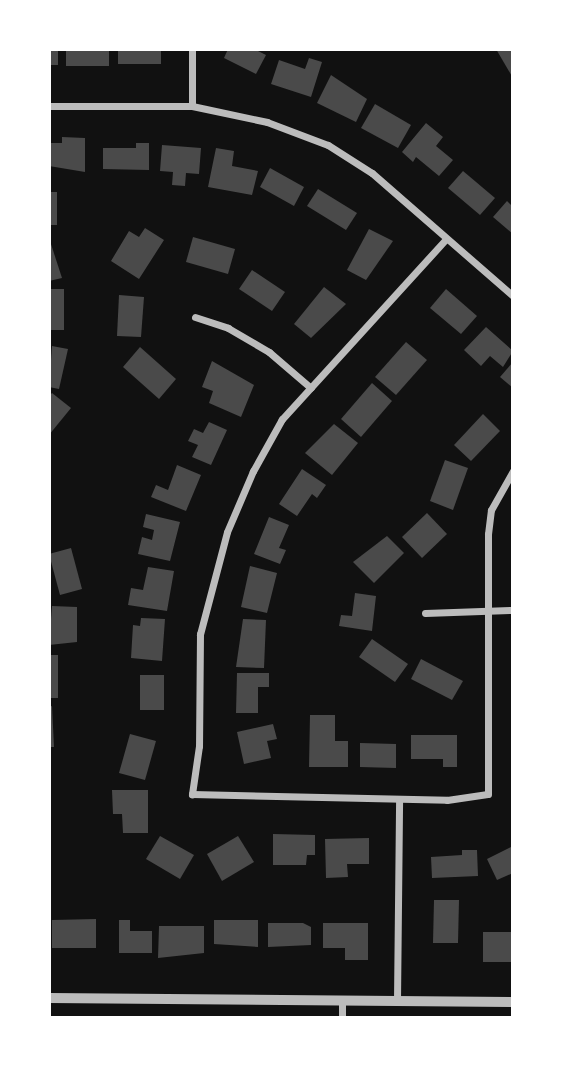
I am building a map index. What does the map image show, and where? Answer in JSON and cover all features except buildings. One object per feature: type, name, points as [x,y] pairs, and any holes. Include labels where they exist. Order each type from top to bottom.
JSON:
[{"type":"street","points":[[192,49],[192,106]]},
{"type":"street","points":[[49,106],[192,106],[267,122],[328,145],[372,173],[513,296]]},
{"type":"street","points":[[446,239],[282,419],[227,532],[200,634],[199,746],[192,794],[447,800],[488,794],[491,510],[513,471]]},
{"type":"street","points":[[195,317],[228,328],[269,352],[311,388]]},
{"type":"street","points":[[425,614],[513,610]]},
{"type":"street","points":[[397,1001],[399,799]]},
{"type":"street","points":[[49,998],[513,1002]]},
{"type":"street","points":[[342,1001],[342,1018]]}]
